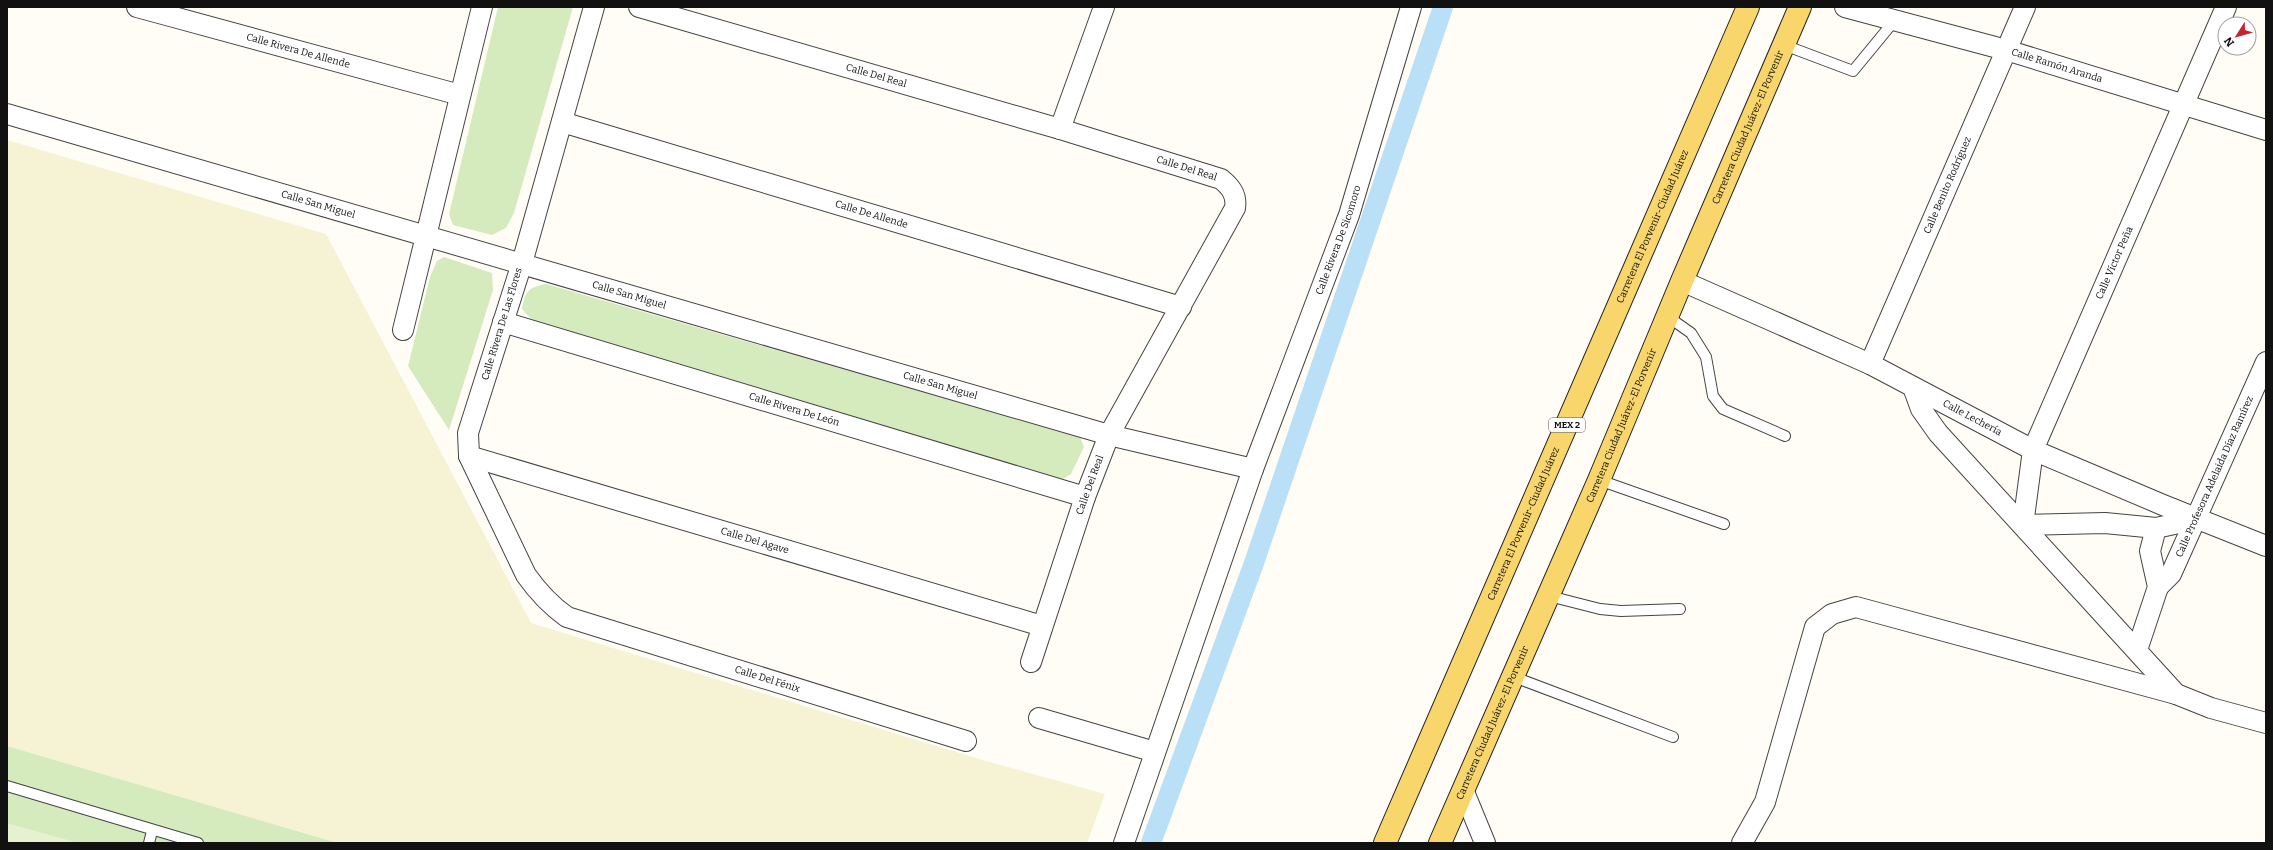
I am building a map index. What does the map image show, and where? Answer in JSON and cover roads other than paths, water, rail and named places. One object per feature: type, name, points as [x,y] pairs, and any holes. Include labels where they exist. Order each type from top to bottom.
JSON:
[{"type":"main road","name":"Carretera El Porvenir-Ciudad Juárez","points":[[1385,843],[1748,7]]},
{"type":"main road","name":"Carretera Ciudad Juárez-El Porvenir","points":[[1440,843],[1464,792],[1599,480],[1667,316],[1800,7]]},
{"type":"street","name":"Calle Rivera De Allende","points":[[137,7],[460,95]]},
{"type":"street","points":[[403,330],[482,7]]},
{"type":"street","name":"Calle Rivera De Las Flores","points":[[567,618],[551,606],[537,592],[526,575],[469,456],[468,433],[522,262],[594,7]]},
{"type":"street","name":"Calle Del Real","points":[[639,7],[1060,128],[1220,179],[1234,193],[1236,200],[1235,208],[1109,435],[1085,497],[1042,626],[1032,662]]},
{"type":"street","points":[[1060,128],[1104,7]]},
{"type":"street","name":"Calle Rivera De Sicomoro","points":[[1124,843],[1253,469],[1349,215],[1411,7]]},
{"type":"street","name":"Calle Ramón Aranda","points":[[1845,7],[2006,50],[2266,130]]},
{"type":"street","name":"Calle Benito Rodríguez","points":[[1870,364],[2025,7]]},
{"type":"street","name":"Calle Víctor Peña","points":[[2023,525],[2033,450],[2226,7]]},
{"type":"street","name":"Calle San Miguel","points":[[7,114],[425,237],[522,262],[1109,435],[1253,469]]},
{"type":"street","name":"Calle De Allende","points":[[562,122],[1181,307]]},
{"type":"street","name":"Calle Lechería","points":[[1682,281],[1870,364],[2033,450],[2266,546]]},
{"type":"street","name":"Calle Rivera De León","points":[[503,322],[1085,497]]},
{"type":"street","name":"Calle Profesora Adelaida Díaz Ramírez","points":[[2158,587],[2171,574],[2266,362]]},
{"type":"street","points":[[1913,388],[1921,409],[1938,433],[2176,694]]},
{"type":"street","name":"Calle Del Agave","points":[[469,456],[1042,626]]},
{"type":"street","points":[[2023,525],[2105,523],[2156,528],[2197,518]]},
{"type":"street","points":[[2137,650],[2158,587],[2150,551],[2156,528]]},
{"type":"street","points":[[1742,843],[1765,802],[1815,627],[1832,614],[1856,607],[2176,694],[2211,708],[2266,723]]},
{"type":"street","name":"Calle Del Fénix","points":[[567,618],[966,741]]},
{"type":"street","points":[[1039,718],[1155,752]]},
{"type":"street","points":[[1464,792],[1485,843]]},
{"type":"lane","points":[[1784,45],[1853,71],[1895,20]]},
{"type":"lane","points":[[1667,316],[1691,333],[1706,357],[1713,396],[1723,409],[1785,436]]},
{"type":"lane","points":[[1599,480],[1724,524]]},
{"type":"lane","points":[[1549,596],[1600,609],[1621,611],[1680,609]]},
{"type":"lane","points":[[1514,676],[1672,737]]},
{"type":"lane","points":[[7,786],[152,831],[198,843]]},
{"type":"lane","points":[[149,843],[152,831]]},
{"type":"waterway","points":[[1151,843],[1254,563],[1443,7]]}]
